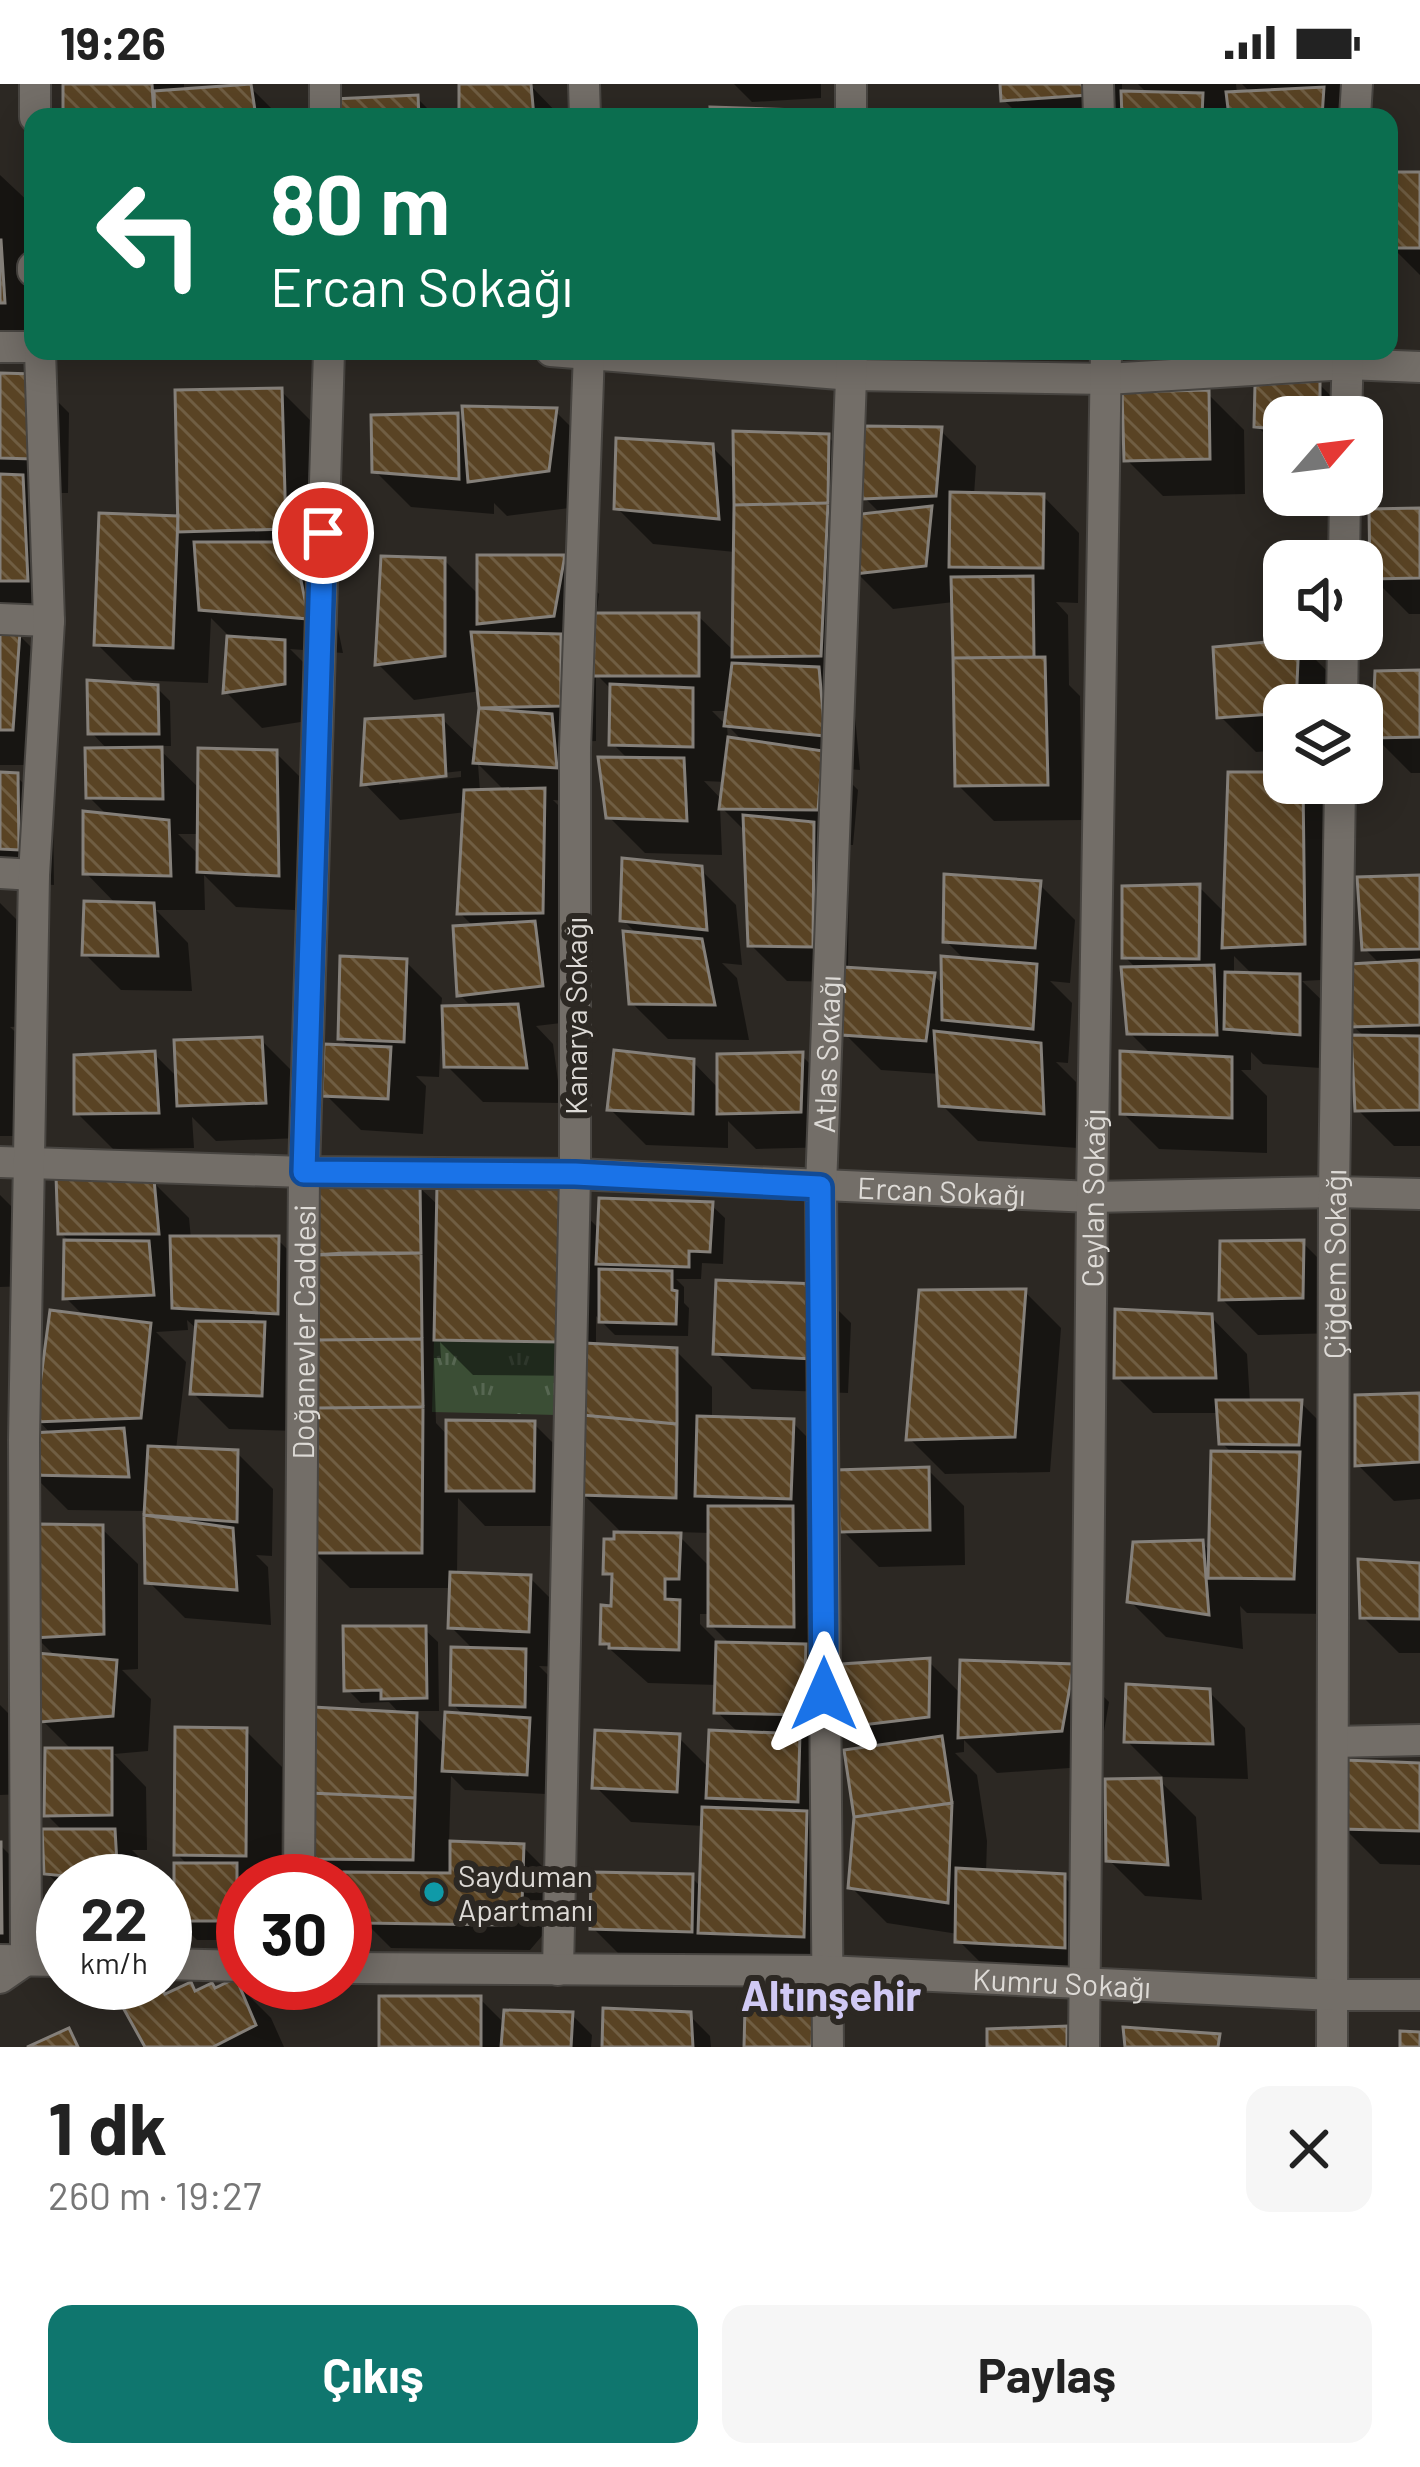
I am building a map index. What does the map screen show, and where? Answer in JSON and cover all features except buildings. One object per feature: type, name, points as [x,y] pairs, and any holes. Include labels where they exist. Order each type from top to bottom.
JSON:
[{"type":"street","points":[[0,1978],[13,1960],[15,1162],[49,621],[37,360]]},
{"type":"street","name":"Doğanevler Caddesi","points":[[299,1854],[304,1172],[329,360]]},
{"type":"street","name":"Kanarya Sokağı","points":[[558,1970],[575,1174],[575,748],[589,360]]},
{"type":"street","points":[[786,360],[1107,365],[1257,360]]},
{"type":"street","points":[[1346,396],[1347,360]]},
{"type":"street","points":[[1369,360],[1420,367]]},
{"type":"street","name":"Atlas Sokağı","points":[[828,2047],[820,1187],[852,363]]},
{"type":"street","name":"Ceylan Sokağı","points":[[1084,2047],[1092,1197],[1107,365]]},
{"type":"street","points":[[0,619],[49,621]]},
{"type":"street","name":"Çiğdem Sokağı","points":[[1332,2047],[1340,804]]},
{"type":"street","points":[[0,874],[34,875]]},
{"type":"street","name":"Ercan Sokağı","points":[[15,1162],[304,1172],[575,1174],[1092,1197],[1420,1194]]},
{"type":"street","points":[[1334,1742],[1420,1741]]},
{"type":"street","name":"Kumru Sokağı","points":[[372,1968],[826,1971],[1420,1995]]},
{"type":"green space","points":[[434,1340],[560,1342],[557,1415],[432,1412]]},
{"type":"place","name":"Sayduman Apartmanı","points":[[434,1892]]},
{"type":"district","name":"Altınşehir","points":[[831,1994]]},
{"type":"route","points":[[323,533],[304,1172],[575,1174],[820,1187],[824,1694]]}]
